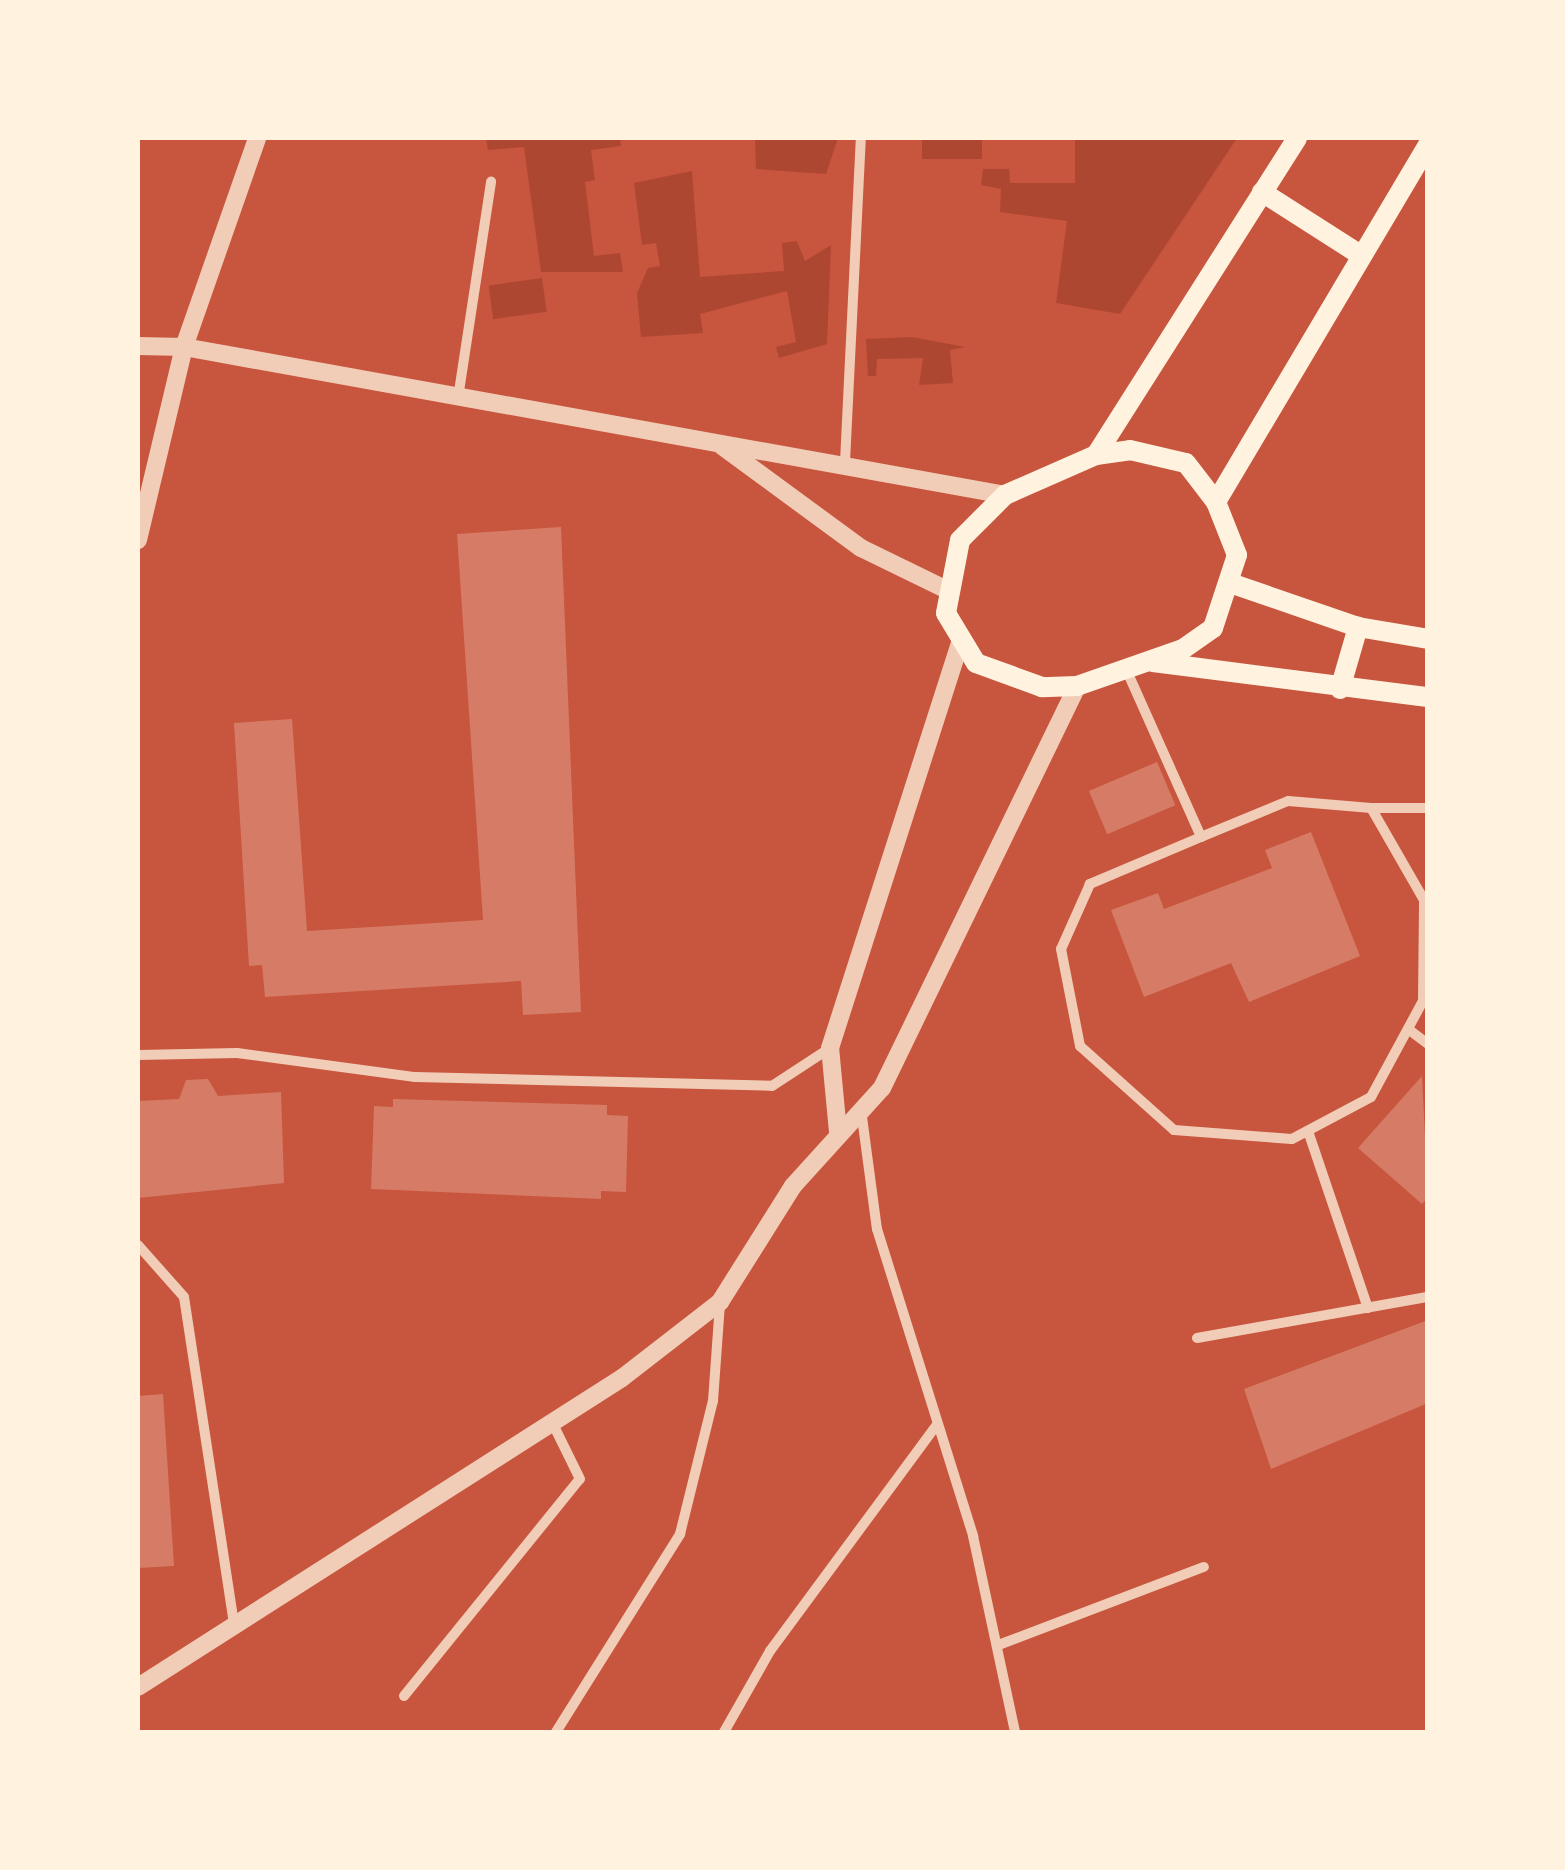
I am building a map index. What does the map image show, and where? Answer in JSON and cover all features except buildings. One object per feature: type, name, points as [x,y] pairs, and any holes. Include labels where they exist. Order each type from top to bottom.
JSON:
[{"type":"main road","points":[[1096,455],[1298,138]]},
{"type":"main road","points":[[1216,502],[1359,254],[1428,145]]},
{"type":"main road","points":[[1262,192],[1359,254]]},
{"type":"main road","points":[[1130,450],[1186,463],[1216,502],[1236,555],[1233,584],[1213,628],[1136,664],[1077,686],[998,676],[960,643],[945,589],[960,540],[1005,495],[1096,455],[1130,450]]},
{"type":"main road","points":[[1233,584],[1358,627],[1428,639]]},
{"type":"main road","points":[[1340,689],[1358,627]]},
{"type":"main road","points":[[1136,664],[1428,697]]},
{"type":"street","points":[[138,540],[184,347],[257,138]]},
{"type":"street","points":[[845,462],[861,138]]},
{"type":"street","points":[[457,400],[491,182]]},
{"type":"street","points":[[138,346],[184,347],[457,400],[722,446],[845,462],[1005,495]]},
{"type":"street","points":[[722,446],[861,548],[945,589]]},
{"type":"street","points":[[838,1132],[830,1048],[960,643]]},
{"type":"street","points":[[1136,664],[1201,837]]},
{"type":"street","points":[[138,1687],[550,1419],[720,1302],[838,1132],[862,1117],[1077,686]]},
{"type":"street","points":[[1371,808],[1426,900],[1424,1001],[1371,1097],[1292,1140],[1174,1130],[1080,1046],[1061,949],[1090,884],[1288,800],[1371,808],[1428,808]]},
{"type":"street","points":[[1408,1029],[1428,1044]]},
{"type":"street","points":[[138,1055],[238,1053],[414,1077],[772,1086],[830,1048]]},
{"type":"street","points":[[862,1117],[877,1229],[1002,1644],[1015,1732]]},
{"type":"street","points":[[1308,1131],[1368,1308]]},
{"type":"street","points":[[138,1245],[184,1296],[234,1626]]},
{"type":"street","points":[[1197,1338],[1428,1297]]},
{"type":"street","points":[[556,1732],[685,1522],[713,1401],[720,1302]]},
{"type":"street","points":[[404,1696],[580,1479],[550,1419]]},
{"type":"street","points":[[724,1732],[770,1651],[936,1426]]},
{"type":"street","points":[[1002,1644],[1204,1567]]},
{"type":"shaded area","points":[[486,138],[620,138],[621,146],[591,150],[595,180],[585,182],[594,256],[620,253],[623,272],[541,272],[524,147],[488,150]]},
{"type":"shaded area","points":[[838,138],[826,174],[756,169],[755,139]]},
{"type":"shaded area","points":[[922,138],[982,138],[982,159],[922,159]]},
{"type":"shaded area","points":[[1075,138],[1237,138],[1120,314],[1056,303],[1067,221],[1000,212],[1001,189],[981,185],[983,169],[1009,169],[1010,183],[1075,183]]},
{"type":"shaded area","points":[[692,171],[700,277],[784,271],[782,243],[797,241],[805,261],[831,245],[827,344],[779,358],[776,347],[796,342],[787,291],[700,314],[703,333],[641,337],[637,293],[648,268],[660,266],[656,243],[642,245],[634,183]]},
{"type":"shaded area","points":[[542,278],[547,312],[493,319],[489,286]]},
{"type":"shaded area","points":[[912,337],[965,347],[950,350],[953,383],[919,385],[923,358],[877,359],[876,376],[868,376],[866,339]]}]
